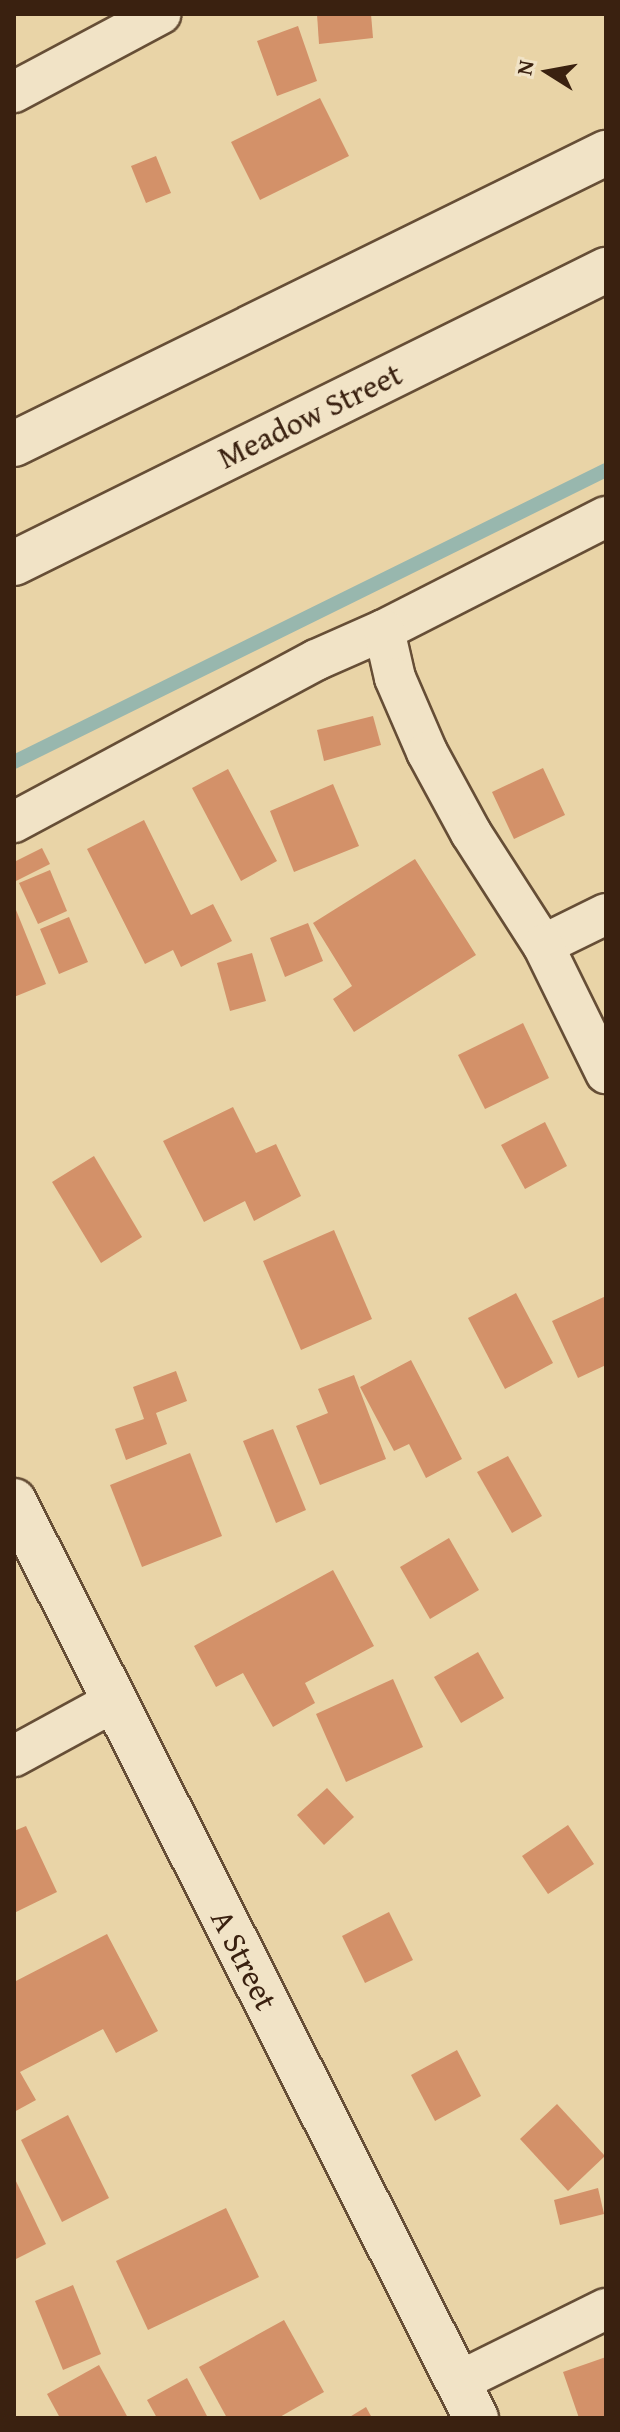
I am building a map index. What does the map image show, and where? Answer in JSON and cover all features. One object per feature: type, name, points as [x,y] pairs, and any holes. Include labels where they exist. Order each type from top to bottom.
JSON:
[{"type":"street","points":[[14,92],[160,14]]},
{"type":"street","points":[[14,444],[606,153]]},
{"type":"street","name":"Meadow Street","points":[[14,563],[606,270]]},
{"type":"street","points":[[14,822],[316,660],[384,630],[606,517]]},
{"type":"street","points":[[384,630],[395,678],[427,752],[543,945],[606,1073]]},
{"type":"street","points":[[543,945],[606,914]]},
{"type":"street","name":"A Street","points":[[14,1501],[467,2400]]},
{"type":"street","points":[[14,1756],[113,1702]]},
{"type":"street","points":[[467,2400],[606,2309]]},
{"type":"building","points":[[317,14],[371,14],[373,38],[319,44]]},
{"type":"building","points":[[298,26],[317,81],[277,96],[257,41]]},
{"type":"building","points":[[320,98],[349,156],[260,200],[231,142]]},
{"type":"building","points":[[156,156],[171,193],[146,203],[131,166]]},
{"type":"building","points":[[373,716],[381,745],[324,761],[317,730]]},
{"type":"building","points":[[543,768],[565,815],[514,839],[492,792]]},
{"type":"building","points":[[228,769],[277,861],[241,881],[192,788]]},
{"type":"building","points":[[333,784],[359,846],[294,872],[270,811]]},
{"type":"building","points":[[144,820],[191,915],[213,904],[232,941],[181,967],[173,950],[145,964],[87,849]]},
{"type":"building","points":[[42,848],[50,864],[16,881],[14,862]]},
{"type":"building","points":[[415,859],[476,955],[354,1032],[333,999],[352,986],[313,923]]},
{"type":"building","points":[[50,870],[67,911],[38,924],[19,883]]},
{"type":"building","points":[[14,905],[46,984],[14,997]]},
{"type":"building","points":[[69,917],[88,962],[59,974],[40,929]]},
{"type":"building","points":[[308,923],[323,961],[285,977],[270,938]]},
{"type":"building","points":[[252,953],[266,1001],[230,1011],[217,963]]},
{"type":"building","points":[[523,1023],[549,1078],[485,1109],[458,1055]]},
{"type":"building","points":[[233,1107],[256,1153],[276,1144],[301,1196],[254,1221],[245,1201],[204,1222],[163,1141]]},
{"type":"building","points":[[545,1122],[567,1166],[525,1189],[501,1145]]},
{"type":"building","points":[[94,1156],[142,1237],[101,1263],[52,1182]]},
{"type":"building","points":[[334,1230],[372,1319],[301,1350],[263,1261]]},
{"type":"building","points":[[516,1293],[553,1363],[505,1389],[468,1318]]},
{"type":"building","points":[[606,1296],[606,1365],[578,1378],[552,1321]]},
{"type":"building","points":[[411,1360],[462,1459],[426,1478],[409,1444],[394,1451],[360,1387]]},
{"type":"building","points":[[176,1371],[187,1401],[156,1413],[167,1444],[126,1460],[115,1429],[144,1419],[133,1387]]},
{"type":"building","points":[[354,1375],[386,1459],[320,1485],[296,1426],[328,1413],[318,1389]]},
{"type":"building","points":[[273,1429],[306,1510],[276,1523],[243,1441]]},
{"type":"building","points":[[190,1453],[222,1536],[142,1567],[110,1485]]},
{"type":"building","points":[[508,1456],[542,1516],[512,1533],[477,1472]]},
{"type":"building","points":[[449,1538],[479,1590],[430,1619],[400,1567]]},
{"type":"building","points":[[333,1570],[374,1646],[305,1683],[315,1703],[273,1727],[243,1673],[216,1687],[194,1646]]},
{"type":"building","points":[[478,1652],[504,1698],[461,1723],[434,1677]]},
{"type":"building","points":[[393,1679],[423,1747],[346,1782],[316,1714]]},
{"type":"building","points":[[327,1788],[354,1817],[324,1845],[297,1815]]},
{"type":"building","points":[[568,1825],[594,1864],[548,1894],[522,1856]]},
{"type":"building","points":[[26,1826],[57,1892],[14,1913],[14,1831]]},
{"type":"building","points":[[389,1912],[413,1960],[365,1983],[342,1936]]},
{"type":"building","points":[[107,1934],[158,2031],[116,2053],[103,2029],[20,2072],[36,2100],[14,2112],[14,1982]]},
{"type":"building","points":[[457,2050],[481,2096],[435,2121],[411,2075]]},
{"type":"building","points":[[557,2104],[605,2156],[568,2191],[520,2139]]},
{"type":"building","points":[[68,2115],[109,2198],[62,2222],[21,2140]]},
{"type":"building","points":[[14,2177],[46,2244],[14,2260]]},
{"type":"building","points":[[598,2188],[604,2214],[560,2225],[554,2200]]},
{"type":"building","points":[[226,2208],[259,2277],[148,2330],[116,2261]]},
{"type":"building","points":[[73,2285],[101,2354],[63,2370],[35,2301]]},
{"type":"building","points":[[284,2320],[324,2392],[278,2418],[227,2418],[199,2367]]},
{"type":"building","points":[[606,2357],[606,2418],[579,2418],[563,2372]]},
{"type":"building","points":[[99,2365],[128,2418],[60,2418],[47,2394]]},
{"type":"building","points":[[187,2378],[208,2418],[157,2418],[147,2400]]},
{"type":"building","points":[[366,2407],[372,2418],[348,2418]]},
{"type":"waterway","points":[[14,762],[606,470]]}]
